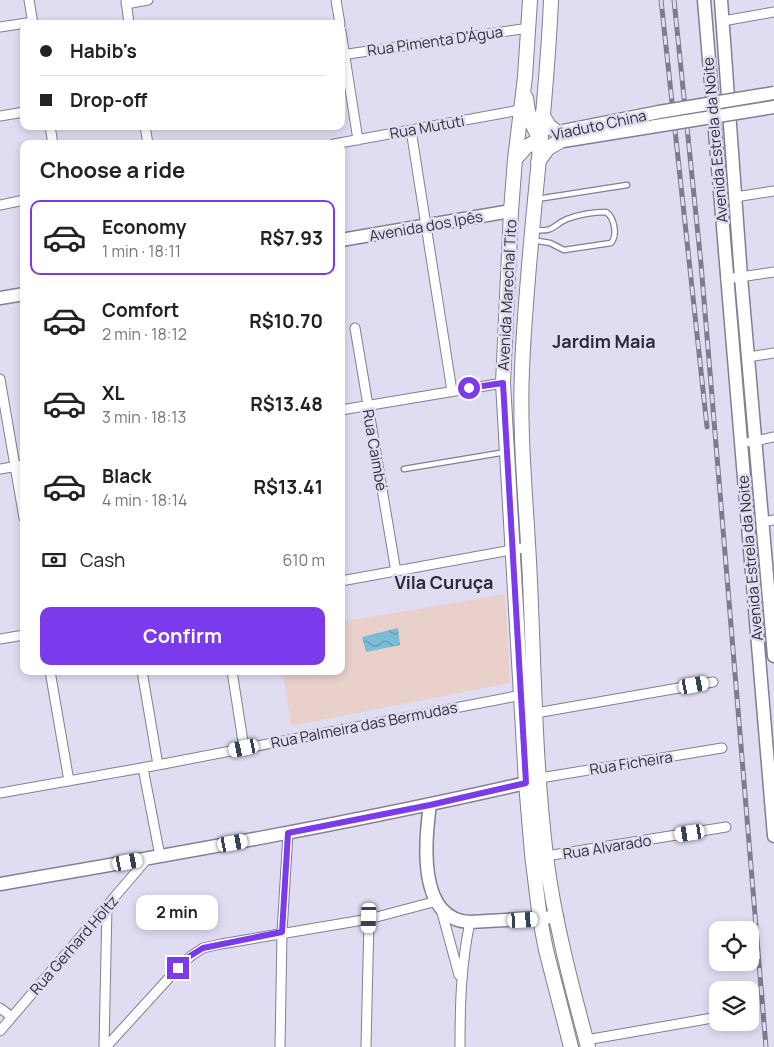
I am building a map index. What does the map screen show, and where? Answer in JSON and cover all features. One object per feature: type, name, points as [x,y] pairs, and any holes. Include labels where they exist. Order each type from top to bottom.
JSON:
[{"type":"main road","name":"Avenida Marechal Tito","points":[[530,0],[525,77],[520,110],[511,211],[503,383],[526,783],[532,854],[546,950],[571,1047]]},
{"type":"main road","name":"Avenida Marechal Tito","points":[[551,0],[522,368],[522,443],[536,712],[546,856],[557,917],[587,1044]]},
{"type":"main road","points":[[515,159],[526,147],[540,139],[529,118],[525,95],[525,77]]},
{"type":"main road","points":[[538,163],[544,153],[561,137],[549,126],[542,114]]},
{"type":"main road","points":[[503,383],[521,412]]},
{"type":"street","points":[[29,0],[32,20]]},
{"type":"street","points":[[128,20],[126,2],[148,0]]},
{"type":"street","points":[[336,0],[339,20]]},
{"type":"street","name":"Avenida Estrela da Noite","points":[[704,0],[754,604],[770,730],[774,836]]},
{"type":"street","name":"Avenida Estrela da Noite","points":[[721,0],[755,441],[768,521],[774,656]]},
{"type":"street","points":[[723,20],[774,12]]},
{"type":"street","points":[[0,28],[20,25]]},
{"type":"street","name":"Rua Pimenta D'Água","points":[[345,54],[529,28]]},
{"type":"street","points":[[345,65],[358,140]]},
{"type":"street","name":"Viaduto China","points":[[561,137],[659,112],[774,93]]},
{"type":"street","name":"Viaduto China","points":[[540,139],[774,107]]},
{"type":"street","name":"Rua Mututi","points":[[345,142],[520,110]]},
{"type":"street","points":[[0,116],[20,113]]},
{"type":"street","points":[[412,130],[452,391]]},
{"type":"street","points":[[735,197],[774,191]]},
{"type":"street","points":[[0,204],[20,201]]},
{"type":"street","name":"Avenida dos Ipês","points":[[345,238],[426,227],[511,211]]},
{"type":"street","points":[[726,280],[774,272]]},
{"type":"street","points":[[0,298],[20,295]]},
{"type":"street","name":"Rua Caimbé","points":[[355,328],[396,572]]},
{"type":"street","points":[[748,357],[774,353]]},
{"type":"street","points":[[0,380],[19,466],[0,469]]},
{"type":"street","points":[[345,409],[503,383]]},
{"type":"street","points":[[740,444],[774,437]]},
{"type":"street","points":[[345,580],[528,546]]},
{"type":"street","points":[[754,604],[772,602]]},
{"type":"street","points":[[0,639],[20,636]]},
{"type":"street","points":[[51,675],[69,781]]},
{"type":"street","points":[[143,675],[158,766]]},
{"type":"street","points":[[233,675],[244,748]]},
{"type":"street","points":[[536,712],[713,682]]},
{"type":"street","name":"Rua Palmeira das Bermudas","points":[[0,793],[158,766],[522,695]]},
{"type":"street","name":"Rua Ficheira","points":[[540,778],[722,748]]},
{"type":"street","points":[[143,768],[160,856]]},
{"type":"street","points":[[0,884],[288,833],[430,805],[526,783]]},
{"type":"street","points":[[430,805],[426,851],[430,886],[439,905],[461,980]]},
{"type":"street","name":"Rua Alvarado","points":[[546,856],[726,827]]},
{"type":"street","points":[[280,1047],[282,932],[288,833]]},
{"type":"street","name":"Rua Gerhard Holtz","points":[[0,1031],[147,859]]},
{"type":"street","points":[[105,1047],[190,956],[203,948],[282,932],[439,905]]},
{"type":"street","points":[[439,905],[448,915],[465,922],[557,917]]},
{"type":"street","points":[[105,1047],[107,907]]},
{"type":"street","points":[[366,1047],[369,918]]},
{"type":"street","points":[[460,1047],[461,980],[465,944],[470,922]]},
{"type":"street","points":[[0,1008],[12,1017]]},
{"type":"street","points":[[587,1044],[709,1019]]},
{"type":"lane","points":[[534,200],[627,185]]},
{"type":"lane","points":[[606,212],[613,220],[614,237],[611,242],[564,250],[531,235],[550,230],[565,220],[572,218],[606,212]]},
{"type":"lane","points":[[404,469],[508,452]]},
{"type":"shaded area","points":[[505,594],[510,683],[291,726],[284,675],[345,675],[345,621]]},
{"type":"water","points":[[398,628],[400,645],[366,652],[362,637]]},
{"type":"railway","points":[[661,0],[707,427]]},
{"type":"railway","points":[[674,0],[701,264],[766,1047]]},
{"type":"district","name":"Jardim Maia","points":[[604,341]]},
{"type":"district","name":"Vila Curuça","points":[[444,582]]},
{"type":"route","points":[[178,968],[190,956],[203,948],[282,932],[288,833],[430,805],[526,783],[503,383],[469,388]]}]
